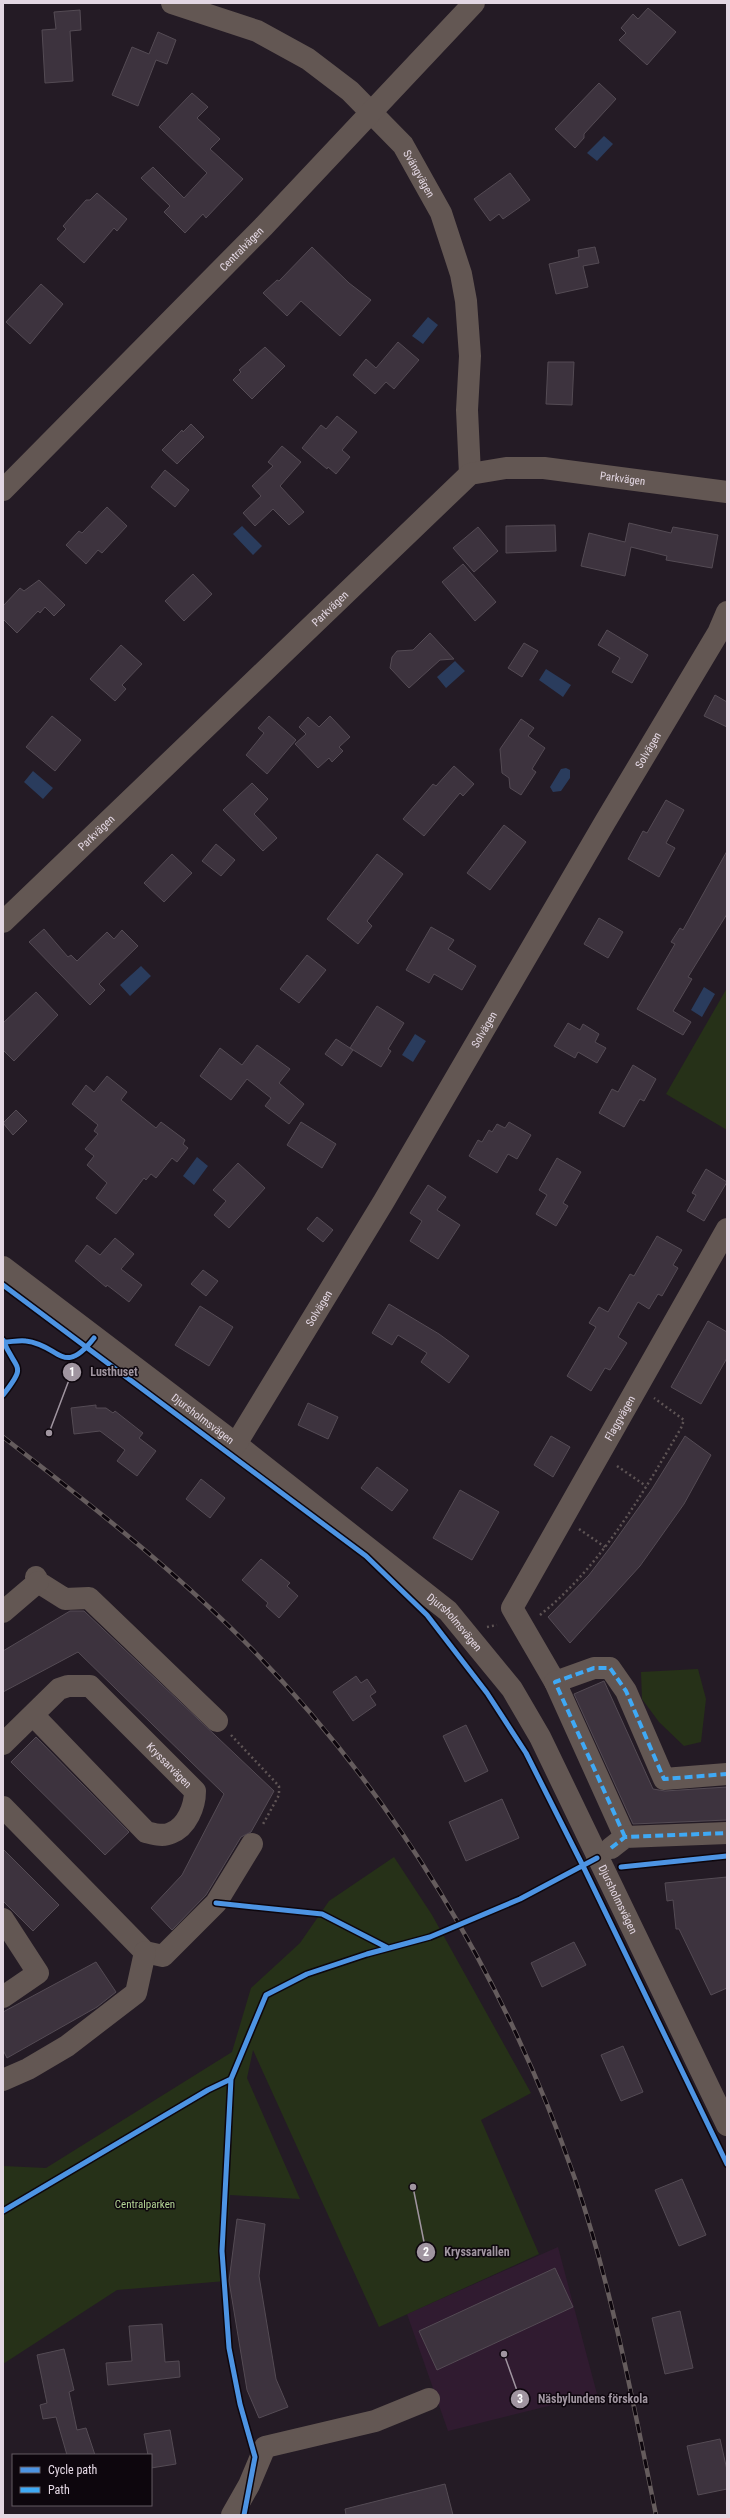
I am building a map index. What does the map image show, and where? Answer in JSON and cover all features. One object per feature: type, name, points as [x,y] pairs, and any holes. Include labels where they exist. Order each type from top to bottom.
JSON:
[{"type":"street","name":"Svängvägen","points":[[172,3],[264,35],[308,59],[350,91],[403,145],[442,213],[454,249],[466,301],[470,356],[467,410],[470,474]]},
{"type":"street","name":"Centralvägen","points":[[3,490],[264,226],[370,111],[474,3]]},
{"type":"street","name":"Parkvägen","points":[[3,922],[470,474],[506,468],[544,468],[727,492]]},
{"type":"street","name":"Solvägen","points":[[236,1444],[384,1201],[605,822],[718,633],[727,612]]},
{"type":"street","name":"Flaggvägen","points":[[512,1608],[727,1229]]},
{"type":"street","name":"Djursholmsvägen","points":[[3,1267],[236,1444],[448,1611],[512,1689],[561,1777],[720,2130]]},
{"type":"street","points":[[3,1612],[37,1579],[65,1599],[89,1598],[217,1721]]},
{"type":"street","points":[[512,1608],[555,1682],[618,1843],[727,1833]]},
{"type":"street","points":[[555,1682],[594,1668],[610,1668],[626,1691],[664,1779],[727,1774]]},
{"type":"street","name":"Kryssarvägen","points":[[3,1744],[33,1715],[60,1689],[83,1684],[90,1686],[195,1791],[192,1812],[178,1829],[171,1834],[160,1835],[146,1832],[33,1715]]},
{"type":"street","points":[[3,1807],[145,1952],[163,1956],[216,1903],[252,1844]]},
{"type":"street","points":[[3,1919],[38,1973],[3,1997]]},
{"type":"street","points":[[3,2080],[28,2069],[67,2046],[136,1993],[145,1952]]},
{"type":"street","points":[[232,2515],[249,2485],[265,2447],[375,2421],[429,2399]]},
{"type":"path","points":[[512,1608],[538,1616],[556,1602],[605,1547],[646,1486],[684,1420],[638,1386]]},
{"type":"path","points":[[600,1453],[646,1486]]},
{"type":"path","points":[[563,1517],[605,1547]]},
{"type":"path","points":[[217,1721],[279,1786],[279,1795],[252,1844]]},
{"type":"path","points":[[720,2130],[727,2164]]},
{"type":"shaded area","points":[[558,2247],[597,2394],[448,2431],[407,2314]]},
{"type":"green space","points":[[727,988],[727,1130],[666,1094]]},
{"type":"green space","points":[[698,1669],[706,1699],[701,1742],[684,1746],[659,1722],[642,1699],[641,1672]]},
{"type":"green space","name":"Centralparken","points":[[394,1857],[432,1915],[531,2093],[481,2120],[539,2254],[379,2327],[253,2050],[247,2078],[300,2199],[230,2195],[225,2259],[226,2281],[117,2290],[3,2364],[3,2166],[46,2168],[232,2052],[251,1988],[300,1943],[329,1901]]},
{"type":"water","points":[[604,136],[613,144],[597,161],[587,153]]},
{"type":"water","points":[[428,317],[438,325],[423,344],[412,336]]},
{"type":"water","points":[[242,526],[262,546],[253,555],[233,534]]},
{"type":"water","points":[[455,661],[465,671],[446,688],[437,677]]},
{"type":"water","points":[[546,669],[571,685],[563,697],[539,680]]},
{"type":"water","points":[[566,768],[570,770],[570,778],[561,791],[553,792],[550,787],[561,769]]},
{"type":"water","points":[[33,771],[53,788],[43,799],[24,782]]},
{"type":"water","points":[[141,966],[151,976],[130,996],[120,985]]},
{"type":"water","points":[[704,987],[715,994],[702,1017],[691,1010]]},
{"type":"water","points":[[415,1034],[426,1041],[413,1062],[402,1055]]},
{"type":"water","points":[[197,1157],[208,1166],[194,1185],[183,1176]]},
{"type":"building","points":[[648,8],[676,32],[647,65],[619,40],[626,33],[621,28],[633,14],[638,19]]},
{"type":"building","points":[[80,10],[81,30],[70,31],[73,81],[45,83],[42,30],[56,29],[54,12]]},
{"type":"building","points":[[158,32],[176,40],[167,64],[156,60],[138,106],[112,95],[132,47],[149,54]]},
{"type":"building","points":[[599,83],[616,99],[584,134],[584,138],[575,148],[555,129]]},
{"type":"building","points":[[192,93],[208,107],[197,118],[220,139],[210,149],[243,179],[206,218],[203,214],[185,233],[164,212],[170,206],[141,178],[153,167],[184,198],[207,173],[159,127]]},
{"type":"building","points":[[510,173],[530,200],[503,219],[499,214],[490,221],[474,199]]},
{"type":"building","points":[[97,193],[127,219],[117,231],[114,228],[84,263],[57,239],[66,229],[63,226],[86,200],[90,200]]},
{"type":"building","points":[[312,247],[349,283],[371,300],[340,336],[301,301],[287,316],[263,293],[277,280],[279,281]]},
{"type":"building","points":[[595,247],[599,263],[583,266],[588,287],[556,294],[549,264],[579,257],[578,250]]},
{"type":"building","points":[[41,284],[63,304],[30,344],[6,322]]},
{"type":"building","points":[[398,342],[419,360],[394,389],[386,382],[375,394],[353,375],[366,359],[376,368]]},
{"type":"building","points":[[265,347],[285,366],[252,399],[233,380],[241,372],[239,370]]},
{"type":"building","points":[[548,362],[574,362],[572,405],[546,404]]},
{"type":"building","points":[[337,416],[357,432],[342,450],[350,457],[336,474],[328,467],[327,469],[302,448],[321,425],[326,429]]},
{"type":"building","points":[[191,424],[204,437],[177,464],[162,450],[182,430],[183,432]]},
{"type":"building","points":[[282,446],[301,462],[280,486],[304,512],[289,525],[273,509],[255,526],[243,513],[261,496],[252,486],[273,466],[268,462]]},
{"type":"building","points":[[165,470],[189,490],[175,507],[151,487]]},
{"type":"building","points":[[107,507],[127,526],[102,553],[98,550],[86,564],[66,545],[79,531],[82,533]]},
{"type":"building","points":[[629,523],[671,533],[673,527],[718,535],[712,568],[666,560],[667,556],[631,547],[625,576],[581,566],[589,533],[625,542]]},
{"type":"building","points":[[555,525],[556,551],[506,553],[506,526]]},
{"type":"building","points":[[478,527],[498,551],[474,572],[453,548]]},
{"type":"building","points":[[463,564],[496,602],[475,621],[442,582]]},
{"type":"building","points":[[193,574],[212,594],[184,621],[165,601]]},
{"type":"building","points":[[39,580],[65,605],[54,616],[45,607],[40,613],[38,611],[17,633],[3,619],[3,606],[20,588],[24,591]]},
{"type":"building","points":[[607,630],[648,655],[632,683],[612,672],[620,658],[598,645]]},
{"type":"building","points":[[430,633],[454,659],[440,660],[409,688],[390,668],[392,657],[397,651],[413,650]]},
{"type":"building","points":[[524,643],[538,651],[522,677],[508,668]]},
{"type":"building","points":[[121,645],[142,664],[122,685],[126,689],[115,701],[90,679]]},
{"type":"building","points":[[715,695],[727,702],[727,727],[704,716]]},
{"type":"building","points":[[52,716],[81,740],[55,771],[26,747]]},
{"type":"building","points":[[269,716],[296,740],[267,774],[246,755],[264,733],[258,728]]},
{"type":"building","points":[[330,716],[350,737],[339,747],[343,751],[332,762],[329,758],[318,768],[295,744],[306,734],[299,727],[308,717],[319,727]]},
{"type":"building","points":[[521,719],[534,728],[528,736],[545,748],[532,769],[536,772],[521,795],[510,788],[509,778],[502,773],[500,749]]},
{"type":"building","points":[[454,766],[474,784],[463,796],[460,793],[424,836],[403,819],[433,784],[436,786]]},
{"type":"building","points":[[252,783],[268,799],[254,814],[277,838],[263,851],[223,810]]},
{"type":"building","points":[[666,800],[684,810],[666,843],[675,848],[659,877],[628,859],[643,831],[647,833]]},
{"type":"building","points":[[504,825],[526,842],[490,890],[467,873]]},
{"type":"building","points":[[216,844],[235,860],[221,876],[202,861]]},
{"type":"building","points":[[727,851],[727,914],[688,977],[692,979],[673,1011],[691,1022],[683,1035],[637,1009],[675,944],[671,942],[680,928],[683,930]]},
{"type":"building","points":[[172,854],[192,873],[164,902],[144,883]]},
{"type":"building","points":[[377,854],[403,874],[367,921],[372,926],[358,944],[327,919]]},
{"type":"building","points":[[599,918],[623,932],[608,958],[584,944]]},
{"type":"building","points":[[431,927],[454,940],[448,949],[476,966],[462,990],[434,974],[429,983],[406,970]]},
{"type":"building","points":[[44,929],[68,957],[71,955],[77,961],[107,932],[114,939],[122,930],[138,946],[99,984],[105,990],[90,1005],[29,942]]},
{"type":"building","points":[[307,955],[326,970],[299,1003],[280,989]]},
{"type":"building","points":[[36,992],[58,1015],[14,1061],[3,1050],[3,1023]]},
{"type":"building","points":[[377,1006],[404,1023],[388,1049],[391,1051],[381,1067],[350,1048]]},
{"type":"building","points":[[568,1023],[580,1030],[583,1024],[599,1034],[595,1042],[606,1048],[597,1063],[578,1052],[575,1058],[554,1046]]},
{"type":"building","points":[[336,1039],[353,1050],[342,1066],[325,1054]]},
{"type":"building","points":[[257,1045],[290,1069],[279,1083],[304,1104],[289,1124],[265,1106],[271,1098],[247,1079],[231,1100],[200,1076],[220,1048],[242,1065]]},
{"type":"building","points":[[633,1065],[656,1079],[644,1101],[640,1099],[624,1127],[599,1113],[612,1089],[618,1092]]},
{"type":"building","points":[[107,1076],[127,1092],[121,1100],[156,1128],[161,1122],[185,1140],[183,1144],[188,1148],[177,1162],[172,1158],[156,1178],[151,1174],[146,1180],[144,1178],[116,1214],[96,1198],[107,1183],[87,1165],[94,1156],[85,1149],[98,1134],[94,1131],[98,1125],[72,1104],[86,1085],[94,1092]]},
{"type":"building","points":[[16,1110],[27,1121],[13,1135],[3,1123]]},
{"type":"building","points":[[301,1122],[336,1144],[322,1168],[287,1145]]},
{"type":"building","points":[[509,1122],[531,1135],[517,1159],[508,1154],[497,1173],[469,1156],[478,1140],[482,1142],[489,1130],[492,1132],[497,1124],[505,1128]]},
{"type":"building","points":[[557,1158],[581,1172],[563,1203],[568,1206],[556,1226],[536,1214],[547,1195],[539,1190]]},
{"type":"building","points":[[238,1163],[265,1188],[229,1228],[214,1215],[226,1201],[213,1190]]},
{"type":"building","points":[[706,1169],[727,1182],[704,1221],[687,1211],[696,1195],[692,1193]]},
{"type":"building","points":[[428,1185],[446,1197],[437,1210],[460,1225],[438,1259],[410,1241],[422,1221],[410,1213]]},
{"type":"building","points":[[317,1217],[333,1230],[323,1242],[307,1229]]},
{"type":"building","points":[[657,1236],[682,1250],[673,1265],[678,1268],[662,1296],[658,1294],[649,1309],[638,1302],[618,1337],[627,1343],[610,1370],[605,1368],[591,1391],[567,1376],[596,1327],[589,1323],[599,1307],[608,1312],[630,1274],[634,1276]]},
{"type":"building","points":[[115,1238],[134,1254],[121,1269],[142,1285],[129,1302],[107,1285],[106,1287],[75,1261],[87,1245],[100,1255]]},
{"type":"building","points":[[203,1270],[218,1281],[206,1296],[191,1284]]},
{"type":"building","points":[[389,1304],[439,1334],[469,1356],[449,1383],[421,1362],[427,1353],[398,1335],[392,1345],[372,1333]]},
{"type":"building","points":[[200,1306],[233,1327],[209,1366],[175,1345]]},
{"type":"building","points":[[708,1321],[727,1332],[727,1358],[701,1404],[671,1387]]},
{"type":"building","points":[[308,1403],[338,1417],[328,1439],[298,1425]]},
{"type":"building","points":[[96,1405],[96,1408],[106,1408],[113,1413],[115,1411],[143,1433],[139,1438],[156,1451],[137,1476],[117,1461],[125,1450],[100,1431],[74,1434],[71,1408]]},
{"type":"building","points":[[551,1436],[570,1447],[553,1477],[534,1465]]},
{"type":"building","points":[[685,1436],[711,1455],[684,1504],[640,1566],[570,1643],[548,1617],[589,1575],[612,1545],[652,1489]]},
{"type":"building","points":[[377,1467],[408,1490],[392,1511],[361,1488]]},
{"type":"building","points":[[201,1479],[225,1498],[210,1518],[186,1499]]},
{"type":"building","points":[[460,1490],[499,1512],[472,1560],[433,1538]]},
{"type":"building","points":[[261,1559],[290,1583],[287,1586],[298,1596],[279,1618],[266,1606],[268,1603],[242,1580]]},
{"type":"building","points":[[70,1611],[84,1611],[274,1791],[251,1832],[241,1837],[206,1895],[172,1930],[151,1908],[182,1875],[224,1794],[78,1652],[3,1692],[3,1651]]},
{"type":"building","points":[[356,1676],[361,1683],[367,1679],[376,1692],[370,1696],[376,1705],[353,1721],[333,1692]]},
{"type":"building","points":[[604,1681],[653,1789],[665,1791],[727,1787],[727,1820],[633,1824],[574,1694]]},
{"type":"building","points":[[466,1725],[488,1771],[465,1782],[443,1736]]},
{"type":"building","points":[[36,1737],[129,1832],[105,1855],[11,1762]]},
{"type":"building","points":[[502,1799],[519,1838],[466,1861],[449,1822]]},
{"type":"building","points":[[3,1849],[59,1905],[33,1931],[3,1901]]},
{"type":"building","points":[[727,1877],[727,1988],[711,1995],[679,1929],[676,1929],[673,1900],[667,1901],[665,1883]]},
{"type":"building","points":[[574,1942],[586,1965],[542,1987],[531,1963]]},
{"type":"building","points":[[96,1962],[116,1992],[97,2007],[7,2058],[3,2050],[3,2012]]},
{"type":"building","points":[[623,2046],[643,2092],[621,2101],[601,2055]]},
{"type":"building","points":[[682,2179],[706,2235],[679,2246],[655,2190]]},
{"type":"building","points":[[237,2219],[265,2224],[259,2276],[276,2379],[288,2407],[259,2418],[247,2390],[229,2281]]},
{"type":"building","points":[[555,2268],[573,2307],[437,2370],[419,2331]]},
{"type":"building","points":[[680,2311],[693,2368],[665,2374],[652,2318]]},
{"type":"building","points":[[162,2324],[165,2362],[179,2361],[180,2377],[108,2385],[106,2363],[132,2361],[129,2326]]},
{"type":"building","points":[[64,2349],[74,2390],[69,2392],[77,2430],[86,2428],[95,2454],[67,2454],[56,2417],[43,2419],[40,2405],[47,2403],[37,2355]]},
{"type":"building","points":[[170,2430],[176,2464],[152,2468],[152,2454],[148,2454],[144,2434]]},
{"type":"building","points":[[720,2439],[727,2470],[727,2489],[698,2495],[687,2446]]},
{"type":"building","points":[[445,2484],[453,2515],[346,2515],[345,2509]]},
{"type":"railway","points":[[3,1437],[156,1559],[242,1639],[297,1697],[348,1759],[395,1823],[439,1890],[479,1960],[515,2031],[547,2105],[575,2179],[611,2303],[656,2515]]},
{"type":"marked path","points":[[625,1837],[555,1682],[594,1668],[610,1668],[626,1691],[664,1779],[727,1774]]},
{"type":"marked path","points":[[611,1848],[625,1837],[727,1833]]},
{"type":"cycle path","points":[[3,1285],[366,1556],[427,1615],[487,1693],[526,1753],[583,1866],[727,2164]]},
{"type":"cycle path","points":[[4,1342],[23,1341],[37,1344],[68,1358],[75,1356],[84,1350],[94,1338]]},
{"type":"cycle path","points":[[3,1340],[17,1368],[17,1372],[11,1385],[3,1395]]},
{"type":"cycle path","points":[[621,1867],[727,1856]]},
{"type":"cycle path","points":[[244,2515],[255,2457],[240,2404],[229,2348],[222,2251],[231,2079],[266,1995],[307,1974],[367,1954],[430,1937],[520,1899],[597,1858]]},
{"type":"cycle path","points":[[216,1903],[322,1914],[388,1948]]},
{"type":"cycle path","points":[[3,2211],[208,2090],[231,2079]]},
{"type":"place","name":"Lusthuset","points":[[49,1433]]},
{"type":"place","name":"Kryssarvallen","points":[[413,2187]]},
{"type":"place","name":"Näsbylundens förskola","points":[[504,2354]]}]
